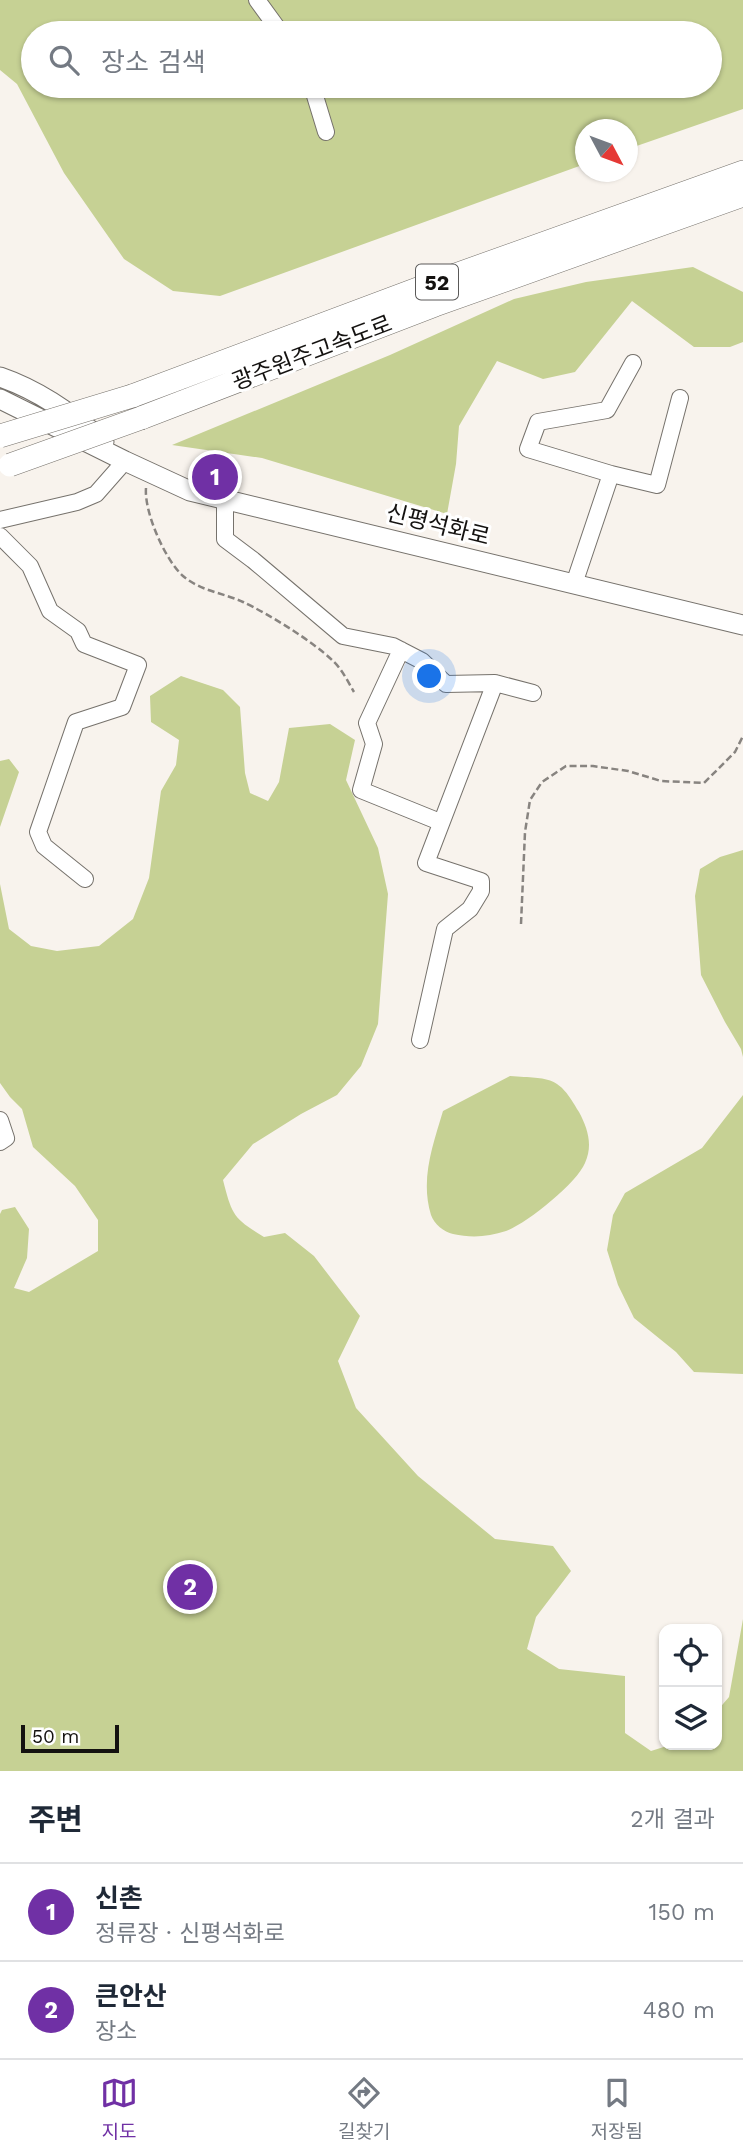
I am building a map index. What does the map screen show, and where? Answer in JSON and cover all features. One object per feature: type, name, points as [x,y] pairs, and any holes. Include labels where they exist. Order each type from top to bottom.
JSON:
[{"type":"highway","name":"광주원주고속도로","points":[[0,436],[132,396],[446,278],[743,172]]},
{"type":"highway","name":"광주원주고속도로","points":[[5,467],[435,305],[743,195]]},
{"type":"main road","name":"신평석화로","points":[[0,377],[22,384],[83,423],[125,461]]},
{"type":"main road","name":"신평석화로","points":[[0,398],[190,491],[743,625]]},
{"type":"street","points":[[257,0],[272,21]]},
{"type":"street","points":[[316,98],[326,132]]},
{"type":"street","points":[[633,363],[607,410],[538,422],[528,449],[657,485],[680,398]]},
{"type":"street","points":[[0,520],[77,502],[96,494],[125,461]]},
{"type":"street","points":[[573,584],[611,474]]},
{"type":"street","points":[[225,499],[225,539],[343,636],[393,646],[422,661],[446,684],[495,683],[533,693]]},
{"type":"street","points":[[0,536],[30,566],[50,611],[78,631],[84,644],[138,665],[122,707],[76,722],[38,832],[44,846],[85,879]]},
{"type":"street","points":[[401,650],[367,723],[374,744],[361,790],[440,822]]},
{"type":"street","points":[[420,1040],[445,929],[470,909],[481,891],[481,881],[426,863],[495,683]]},
{"type":"street","points":[[0,1120],[6,1138],[0,1142]]},
{"type":"path","points":[[147,485],[145,498],[156,531],[170,559],[184,577],[210,591],[243,602],[308,641],[335,662],[354,692]]},
{"type":"path","points":[[521,924],[526,821],[530,800],[542,782],[566,766],[593,765],[628,771],[661,781],[704,783],[735,752],[743,736]]},
{"type":"green space","points":[[0,0],[743,0],[743,109],[638,146],[638,119],[575,119],[575,168],[220,296],[173,291],[124,259],[64,173],[24,98],[722,98],[722,21],[21,21],[21,92],[17,84],[0,70]]},
{"type":"green space","points":[[693,267],[743,292],[743,342],[730,347],[694,347],[632,301],[575,372],[543,379],[497,361],[459,426],[456,464],[447,514],[262,458],[172,445],[390,355],[514,299],[586,282]]},
{"type":"green space","points":[[181,676],[223,690],[240,707],[245,773],[250,793],[268,801],[279,782],[289,728],[330,724],[355,740],[346,780],[378,848],[388,894],[378,1024],[361,1066],[337,1095],[253,1144],[223,1180],[235,1214],[264,1237],[285,1233],[314,1256],[360,1316],[338,1361],[356,1408],[418,1476],[495,1539],[553,1546],[571,1571],[536,1617],[527,1649],[559,1669],[625,1676],[625,1733],[651,1751],[659,1748],[722,1750],[722,1705],[729,1697],[743,1619],[743,1771],[0,1771],[0,1214],[2,1210],[15,1207],[29,1229],[27,1258],[14,1288],[29,1292],[98,1251],[98,1220],[75,1186],[33,1147],[22,1109],[0,1083],[0,884],[9,929],[31,946],[57,951],[99,946],[133,919],[149,878],[161,791],[176,765],[179,740],[151,722],[150,696]]},
{"type":"green space","points":[[9,759],[19,772],[0,827],[0,761]]},
{"type":"green space","points":[[743,850],[743,1057],[701,975],[695,896],[700,869],[720,857]]},
{"type":"green space","points":[[510,1076],[552,1081],[565,1091],[579,1112],[587,1131],[589,1150],[585,1163],[562,1191],[515,1227],[486,1236],[450,1233],[432,1218],[427,1188],[429,1162],[443,1111]]},
{"type":"green space","points":[[743,1095],[743,1374],[694,1372],[676,1352],[634,1318],[618,1285],[607,1250],[613,1215],[625,1193],[702,1148]]},
{"type":"place","name":"신촌","points":[[215,477]]},
{"type":"place","name":"큰안산","points":[[190,1587]]}]
